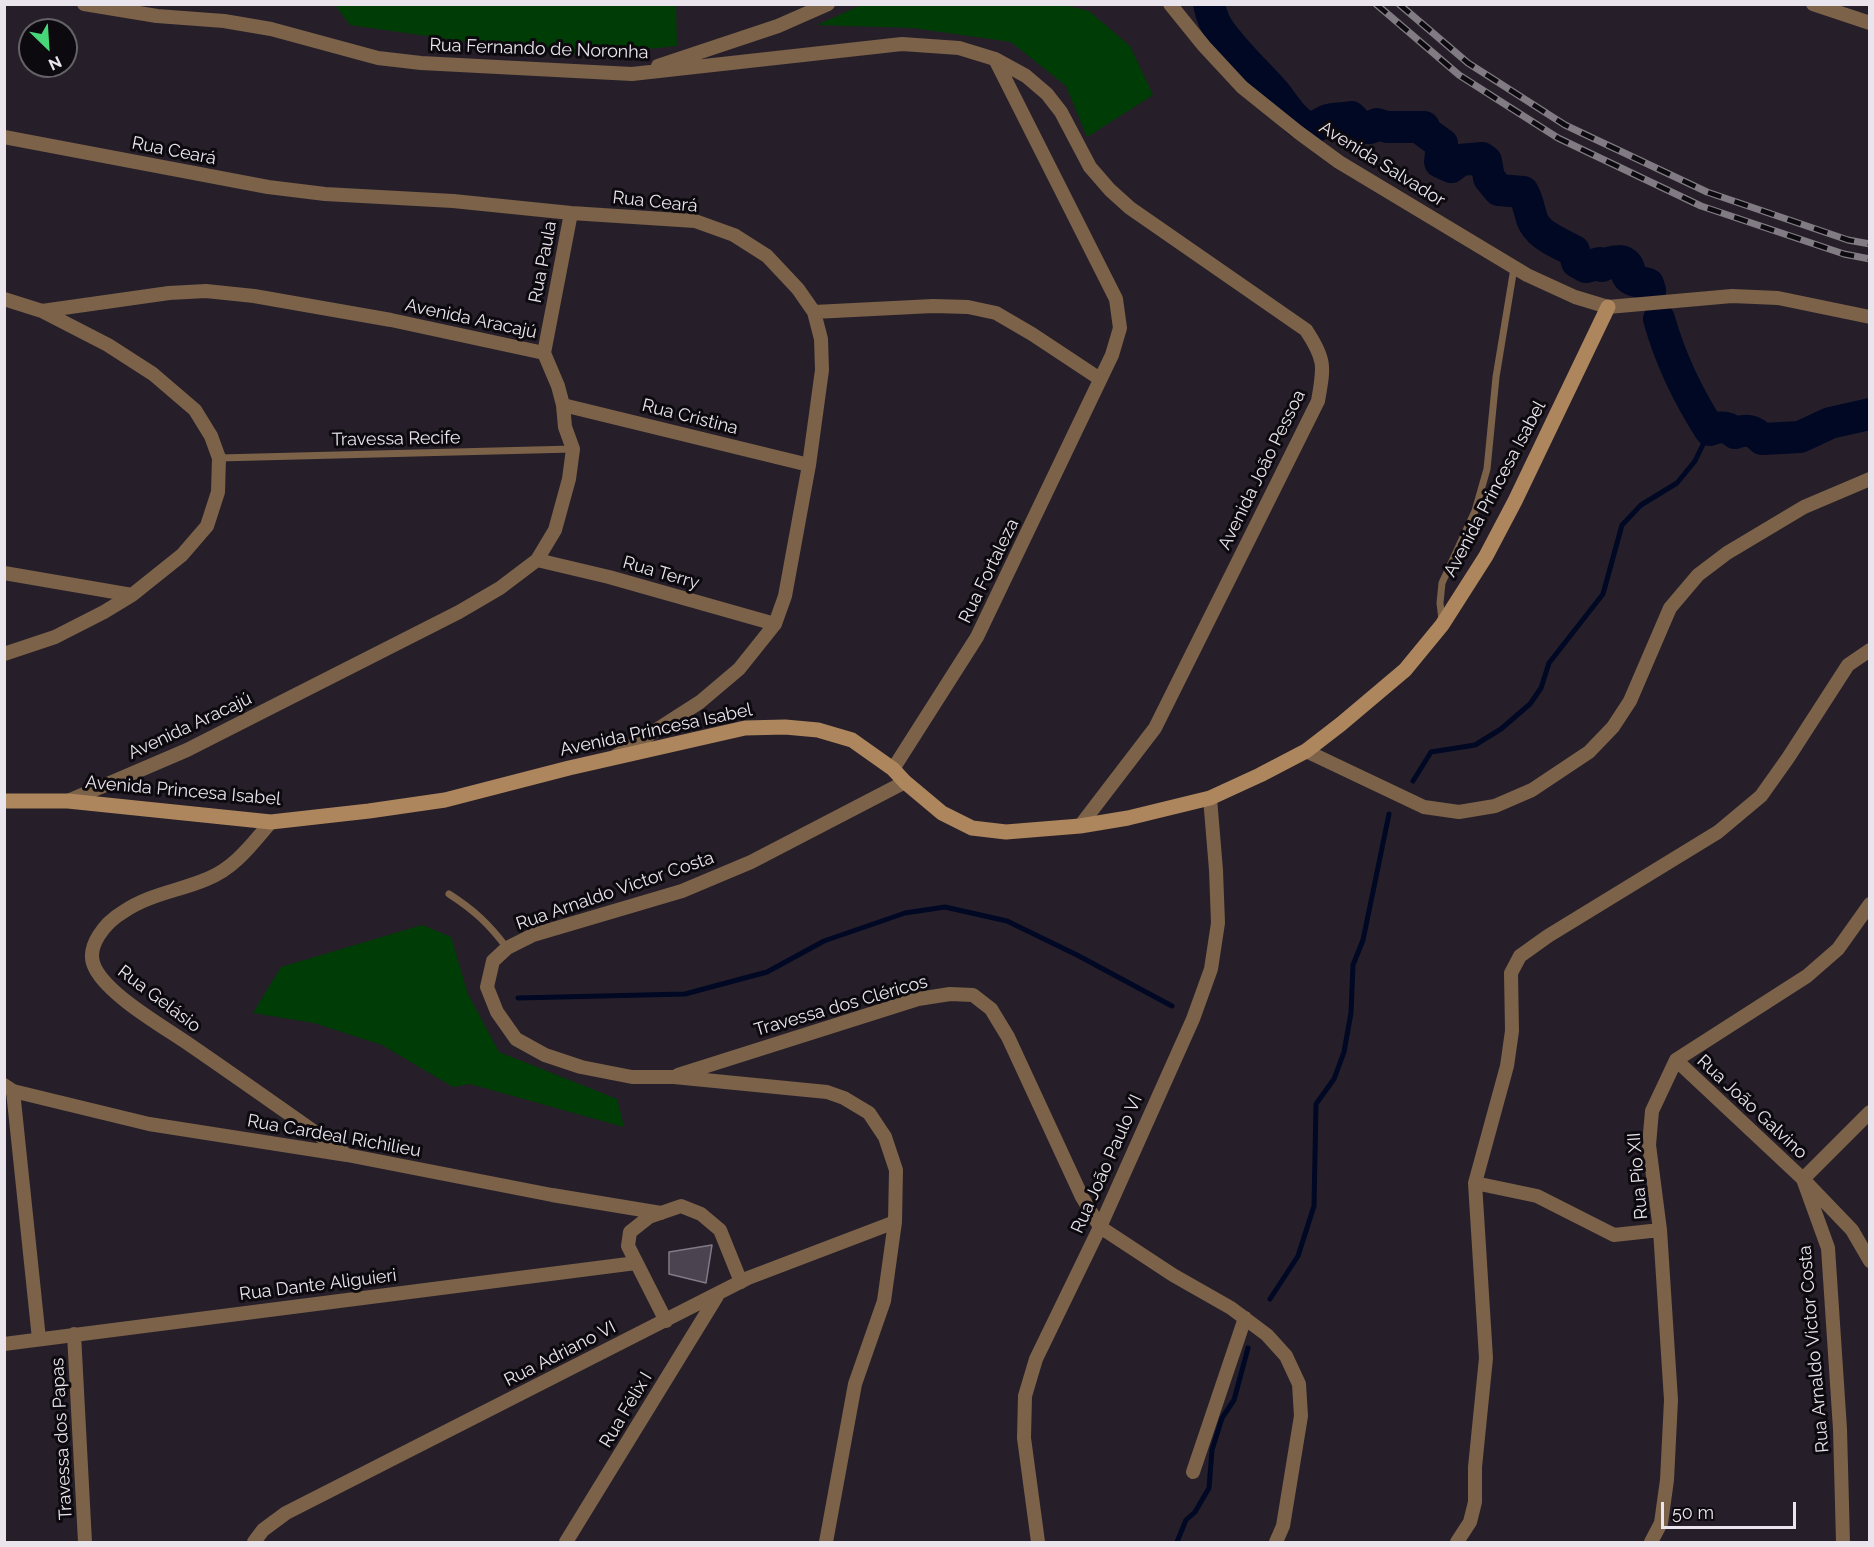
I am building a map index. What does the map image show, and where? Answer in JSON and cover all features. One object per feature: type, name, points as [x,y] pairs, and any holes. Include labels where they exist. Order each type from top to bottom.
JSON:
[{"type":"street","name":"Rua Fernando de Noronha","points":[[84,4],[157,16],[224,21],[271,29],[378,58],[421,63],[632,75],[902,44],[959,48],[995,59]]},
{"type":"street","points":[[632,75],[778,26],[828,4]]},
{"type":"street","name":"Avenida Salvador","points":[[1170,4],[1204,46],[1242,87],[1339,162],[1527,276],[1575,297],[1608,307]]},
{"type":"street","points":[[1813,4],[1869,23]]},
{"type":"street","name":"Rua Fortaleza","points":[[893,769],[977,637],[1112,355],[1120,328],[1116,299],[995,59]]},
{"type":"street","name":"Avenida João Pessoa","points":[[995,59],[1026,76],[1047,94],[1061,112],[1090,167],[1130,208],[1306,330],[1317,347],[1324,370],[1318,401],[1155,728],[1080,826]]},
{"type":"street","name":"Rua Ceará","points":[[4,137],[268,187],[325,194],[453,201],[571,213],[694,221],[734,235],[767,256],[798,289],[814,312],[821,339],[822,370],[785,596],[775,624],[739,669],[700,702],[612,758]]},
{"type":"street","name":"Rua Paula","points":[[544,353],[571,213]]},
{"type":"street","name":"Avenida Aracajú","points":[[42,310],[169,293],[206,291],[254,296],[391,320],[544,353],[558,387],[565,427],[573,449],[569,479],[555,530],[537,560],[500,588],[448,617],[187,750],[68,801]]},
{"type":"street","points":[[1608,307],[1732,296],[1778,298],[1869,317]]},
{"type":"street","points":[[4,299],[42,310],[108,345],[153,374],[195,410],[211,436],[219,458],[218,492],[207,526],[182,555],[132,595],[104,612],[55,637],[4,654]]},
{"type":"street","points":[[814,312],[933,306],[968,307],[996,313],[1100,379]]},
{"type":"street","name":"Avenida Princesa Isabel","points":[[4,801],[68,801],[271,822],[446,800],[612,758],[745,728],[785,727],[818,730],[852,740],[893,769],[942,813],[972,828],[1006,832],[1080,826],[1128,818],[1210,798],[1306,751],[1405,670],[1442,625],[1486,556],[1515,501],[1608,307]]},
{"type":"street","name":"Rua Cristina","points":[[562,405],[808,465]]},
{"type":"street","points":[[1306,751],[1424,807],[1458,812],[1495,807],[1532,790],[1589,752],[1613,727],[1629,701],[1670,608],[1698,575],[1727,553],[1804,507],[1869,478]]},
{"type":"street","name":"Rua Terry","points":[[537,560],[609,577],[775,624]]},
{"type":"street","points":[[4,573],[132,595]]},
{"type":"street","points":[[1457,1542],[1470,1522],[1475,1502],[1475,1467],[1486,1358],[1475,1183],[1507,1066],[1512,1031],[1511,973],[1520,956],[1548,936],[1718,832],[1761,796],[1848,665],[1869,650]]},
{"type":"street","name":"Rua Arnaldo Victor Costa","points":[[826,1542],[855,1384],[884,1300],[895,1222],[896,1170],[885,1137],[869,1113],[844,1098],[827,1092],[674,1077],[632,1077],[581,1067],[544,1055],[516,1039],[497,1012],[487,987],[493,961],[507,948],[533,935],[682,891],[751,862],[905,782]]},
{"type":"street","name":"Rua João Paulo VI","points":[[1038,1542],[1024,1438],[1025,1396],[1036,1359],[1100,1227],[1193,1019],[1211,969],[1218,923],[1210,798]]},
{"type":"street","name":"Rua Gelásio","points":[[271,822],[231,866],[208,879],[144,899],[105,926],[93,946],[94,966],[106,984],[139,1010],[347,1155]]},
{"type":"street","points":[[1676,1060],[1807,976],[1838,949],[1869,904]]},
{"type":"street","name":"Travessa dos Cléricos","points":[[674,1077],[918,999],[951,994],[973,995],[991,1009],[1008,1037],[1082,1197],[1100,1227]]},
{"type":"street","name":"Rua João Galvino","points":[[1676,1060],[1803,1179],[1852,1230],[1869,1261]]},
{"type":"street","name":"Rua Pio XII","points":[[1651,1542],[1661,1522],[1667,1480],[1671,1400],[1660,1230],[1649,1145],[1652,1111],[1676,1060]]},
{"type":"street","points":[[9,1088],[39,1339]]},
{"type":"street","name":"Rua Cardeal Richilieu","points":[[9,1088],[149,1124],[347,1155],[552,1195],[661,1213]]},
{"type":"street","points":[[1803,1179],[1869,1112]]},
{"type":"street","name":"Rua Arnaldo Victor Costa","points":[[1803,1179],[1828,1248],[1840,1430],[1843,1542]]},
{"type":"street","points":[[1475,1183],[1537,1196],[1614,1235],[1660,1230]]},
{"type":"street","points":[[666,1321],[628,1246],[630,1232],[649,1216],[681,1206],[701,1214],[720,1230],[741,1282]]},
{"type":"street","name":"Rua Adriano VI","points":[[254,1542],[263,1530],[286,1513],[741,1282],[895,1222]]},
{"type":"street","points":[[1100,1227],[1173,1275],[1245,1318],[1267,1335],[1286,1356],[1299,1384],[1301,1416],[1283,1526],[1276,1542]]},
{"type":"street","name":"Rua Dante Aliguieri","points":[[4,1344],[636,1263]]},
{"type":"street","name":"Rua Félix I","points":[[566,1542],[717,1296]]},
{"type":"street","points":[[1193,1472],[1245,1318]]},
{"type":"street","name":"Travessa dos Papas","points":[[74,1334],[85,1542]]},
{"type":"lane","points":[[1442,625],[1440,603],[1442,583],[1475,511],[1487,469],[1496,377],[1514,268]]},
{"type":"lane","name":"Travessa Recife","points":[[219,458],[573,449]]},
{"type":"lane","points":[[449,894],[487,922],[507,948]]},
{"type":"green space","points":[[1060,4],[1089,11],[1130,46],[1153,95],[1087,137],[1066,86],[1011,42],[913,28],[817,25],[861,5]]},
{"type":"green space","points":[[335,5],[676,5],[677,46],[587,55],[490,45],[350,25]]},
{"type":"green space","points":[[422,925],[451,937],[468,994],[499,1052],[617,1099],[624,1127],[470,1084],[453,1087],[382,1045],[314,1023],[253,1013],[281,967]]},
{"type":"building","points":[[712,1245],[706,1283],[669,1274],[669,1252]]},
{"type":"waterway","points":[[1209,4],[1217,27],[1222,34],[1275,93],[1293,117],[1302,124],[1313,127],[1328,120],[1351,117],[1362,128],[1370,128],[1377,124],[1387,127],[1424,127],[1424,131],[1442,144],[1440,162],[1451,167],[1460,160],[1482,158],[1486,161],[1489,178],[1499,190],[1523,192],[1535,225],[1550,238],[1574,251],[1577,262],[1586,267],[1622,261],[1629,269],[1627,272],[1629,278],[1648,284],[1650,290]]},
{"type":"waterway","points":[[1659,319],[1680,376],[1710,430],[1723,427],[1735,433],[1750,431],[1762,439],[1800,437],[1830,423],[1870,414]]},
{"type":"waterway","points":[[1413,781],[1431,752],[1475,745],[1501,729],[1530,704],[1541,688],[1549,663],[1603,594],[1622,525],[1641,505],[1677,483],[1695,461],[1710,430]]},
{"type":"waterway","points":[[1270,1299],[1298,1256],[1314,1206],[1316,1104],[1334,1079],[1344,1052],[1351,1013],[1353,965],[1363,940],[1389,814]]},
{"type":"waterway","points":[[518,998],[685,994],[767,972],[824,941],[905,913],[945,907],[1007,921],[1077,955],[1172,1006]]},
{"type":"waterway","points":[[1177,1542],[1186,1520],[1195,1512],[1209,1488],[1212,1450],[1222,1418],[1234,1400],[1248,1348]]},
{"type":"railway","points":[[1376,4],[1459,75],[1558,138],[1701,206],[1844,254],[1870,259]]},
{"type":"railway","points":[[1399,4],[1468,63],[1565,125],[1707,192],[1848,240],[1870,244]]}]
